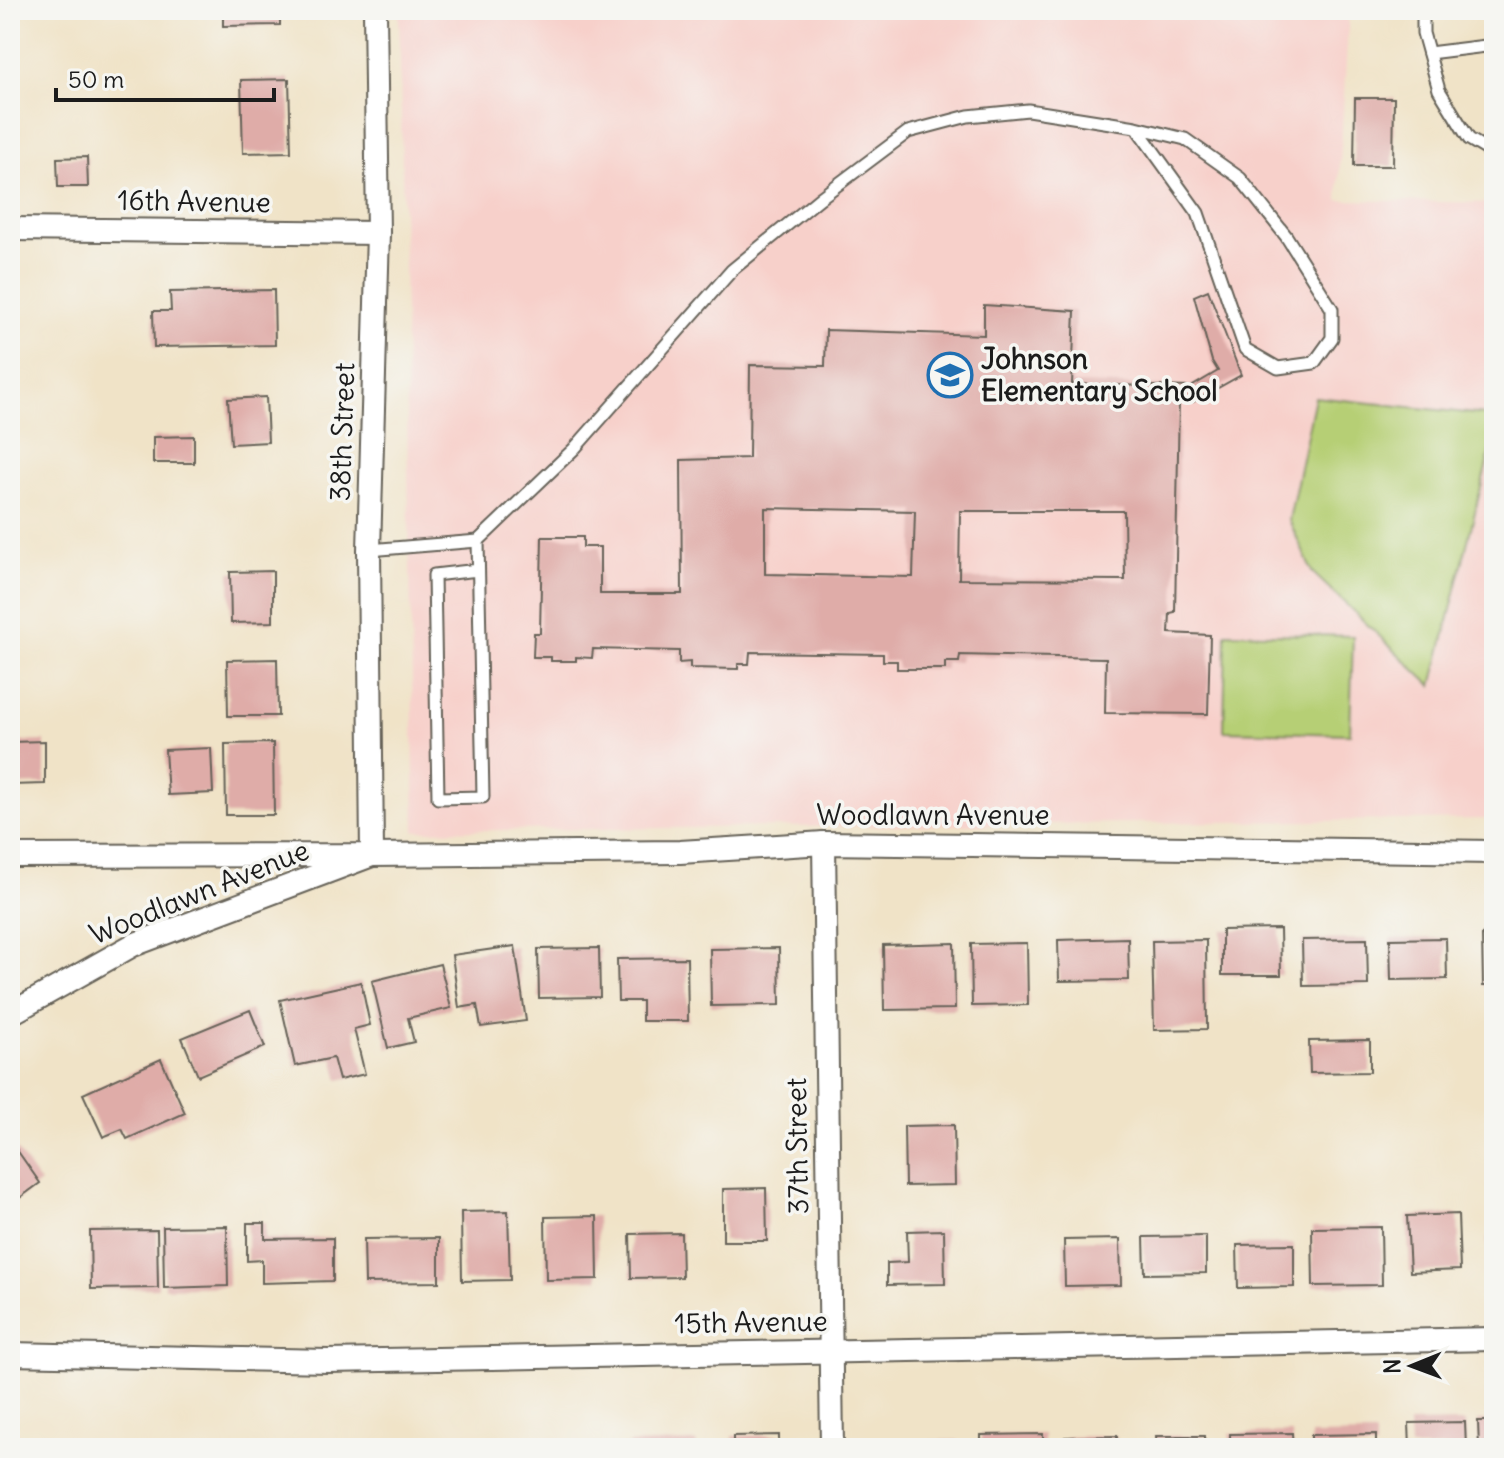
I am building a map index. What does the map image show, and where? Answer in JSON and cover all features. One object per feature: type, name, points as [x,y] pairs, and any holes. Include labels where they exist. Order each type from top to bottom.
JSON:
[{"type":"street","name":"38th Street","points":[[372,855],[369,550],[378,233],[375,10]]},
{"type":"street","name":"16th Avenue","points":[[10,229],[378,233]]},
{"type":"street","name":"Woodlawn Avenue","points":[[10,856],[680,852],[824,843],[1494,852]]},
{"type":"street","name":"37th Street","points":[[824,843],[832,1448]]},
{"type":"street","name":"Woodlawn Avenue","points":[[10,1014],[133,945],[372,855]]},
{"type":"street","name":"15th Avenue","points":[[10,1354],[328,1361],[1494,1339]]},
{"type":"lane","points":[[1423,10],[1423,33],[1439,90],[1469,139],[1494,154]]},
{"type":"lane","points":[[1429,53],[1494,45]]},
{"type":"lane","points":[[369,550],[478,541],[574,449],[732,270],[908,132],[968,116],[1028,110],[1136,127],[1185,139],[1218,162],[1240,178],[1286,236],[1332,309],[1332,338],[1314,363],[1278,368],[1245,349],[1198,213],[1136,127]]},
{"type":"lane","points":[[478,541],[483,797],[438,798],[434,575],[478,570]]},
{"type":"shaded area","name":"Johnson Elementary School","points":[[399,10],[1349,10],[1338,200],[1494,203],[1494,819],[415,831]]},
{"type":"green space","points":[[1315,397],[1494,416],[1494,435],[1432,686],[1312,572],[1289,520]]},
{"type":"green space","points":[[1226,633],[1353,636],[1350,734],[1224,731]]},
{"type":"building","points":[[223,10],[280,10],[280,25],[223,26]]},
{"type":"building","points":[[289,79],[291,152],[243,153],[241,80]]},
{"type":"building","points":[[1355,98],[1394,98],[1393,166],[1354,166]]},
{"type":"building","points":[[87,157],[88,187],[58,187],[57,158]]},
{"type":"building","points":[[274,290],[275,345],[154,347],[153,311],[171,311],[170,292]]},
{"type":"building","points":[[1208,290],[1241,375],[1193,402],[1179,401],[1175,612],[1170,613],[1169,633],[1210,635],[1208,714],[1105,713],[1106,658],[960,655],[959,662],[945,662],[945,669],[897,669],[897,661],[883,661],[883,654],[750,652],[749,664],[738,664],[738,669],[690,668],[690,662],[679,663],[679,651],[593,649],[592,658],[576,657],[576,661],[533,657],[534,633],[540,633],[542,537],[583,537],[583,547],[600,547],[600,594],[682,594],[681,460],[749,458],[750,365],[825,366],[826,330],[984,335],[984,305],[1075,311],[1072,384],[1191,387],[1218,371],[1212,361],[1194,296]],"holes":[[[765,508],[915,511],[913,577],[765,574]],[[960,511],[1124,511],[1125,580],[959,579]]]},
{"type":"building","points":[[266,397],[268,442],[231,444],[228,399]]},
{"type":"building","points":[[194,436],[194,463],[153,463],[153,437]]},
{"type":"building","points":[[273,571],[273,622],[231,623],[230,572]]},
{"type":"building","points":[[277,659],[278,716],[228,716],[227,660]]},
{"type":"building","points":[[45,741],[45,784],[10,785],[10,742]]},
{"type":"building","points":[[273,743],[274,815],[226,815],[225,744]]},
{"type":"building","points":[[211,748],[213,793],[168,795],[165,750]]},
{"type":"building","points":[[1280,929],[1281,975],[1222,975],[1222,930]]},
{"type":"building","points":[[1482,934],[1494,934],[1494,986],[1483,986]]},
{"type":"building","points":[[1128,938],[1129,980],[1059,981],[1058,940]]},
{"type":"building","points":[[1446,938],[1447,979],[1391,980],[1390,939]]},
{"type":"building","points":[[1367,939],[1368,985],[1303,986],[1302,940]]},
{"type":"building","points":[[1206,940],[1207,1029],[1154,1030],[1152,941]]},
{"type":"building","points":[[954,943],[955,1009],[884,1010],[883,945]]},
{"type":"building","points":[[1027,943],[1028,1005],[972,1006],[971,944]]},
{"type":"building","points":[[515,946],[526,1021],[481,1027],[477,1005],[459,1008],[452,955]]},
{"type":"building","points":[[599,948],[600,997],[539,998],[538,949]]},
{"type":"building","points":[[779,948],[780,1005],[711,1006],[710,949]]},
{"type":"building","points":[[687,958],[688,1021],[642,1021],[642,1001],[618,1001],[617,959]]},
{"type":"building","points":[[440,964],[451,1008],[408,1018],[414,1042],[388,1048],[372,981]]},
{"type":"building","points":[[361,982],[370,1025],[354,1029],[365,1074],[339,1080],[333,1058],[295,1066],[280,1000]]},
{"type":"building","points":[[250,1010],[265,1047],[198,1076],[182,1038]]},
{"type":"building","points":[[1370,1040],[1370,1072],[1310,1073],[1309,1041]]},
{"type":"building","points":[[161,1059],[185,1113],[127,1139],[122,1129],[103,1137],[83,1094]]},
{"type":"building","points":[[954,1125],[955,1185],[905,1186],[904,1126]]},
{"type":"building","points":[[10,1140],[40,1183],[10,1205]]},
{"type":"building","points":[[766,1188],[767,1241],[723,1241],[723,1189]]},
{"type":"building","points":[[508,1211],[510,1280],[462,1281],[461,1212]]},
{"type":"building","points":[[1458,1214],[1460,1270],[1410,1272],[1407,1216]]},
{"type":"building","points":[[597,1216],[598,1279],[546,1280],[545,1217]]},
{"type":"building","points":[[247,1223],[265,1223],[265,1239],[333,1238],[333,1281],[262,1283],[262,1260],[247,1261]]},
{"type":"building","points":[[227,1226],[228,1286],[164,1288],[163,1227]]},
{"type":"building","points":[[1381,1227],[1382,1285],[1313,1286],[1312,1228]]},
{"type":"building","points":[[157,1230],[158,1288],[91,1289],[90,1231]]},
{"type":"building","points":[[944,1230],[945,1284],[887,1285],[887,1263],[908,1262],[907,1231]]},
{"type":"building","points":[[681,1233],[682,1277],[631,1278],[630,1234]]},
{"type":"building","points":[[1206,1236],[1206,1273],[1145,1274],[1144,1237]]},
{"type":"building","points":[[1487,1237],[1494,1237],[1494,1279],[1488,1279]]},
{"type":"building","points":[[439,1238],[439,1282],[365,1283],[364,1239]]},
{"type":"building","points":[[1120,1239],[1121,1285],[1065,1286],[1064,1240]]},
{"type":"building","points":[[1294,1244],[1294,1287],[1238,1288],[1237,1245]]},
{"type":"building","points":[[1478,1421],[1494,1421],[1494,1448],[1479,1448]]},
{"type":"building","points":[[1465,1422],[1466,1448],[1410,1448],[1409,1423]]},
{"type":"building","points":[[1292,1433],[1293,1448],[1230,1448],[1230,1434]]},
{"type":"building","points":[[1043,1434],[1043,1448],[981,1448],[981,1435]]},
{"type":"building","points":[[1376,1434],[1376,1448],[1311,1448],[1311,1435]]},
{"type":"building","points":[[779,1435],[779,1448],[733,1448],[733,1436]]},
{"type":"building","points":[[1117,1436],[1117,1448],[1066,1448],[1065,1437]]},
{"type":"building","points":[[1156,1436],[1205,1436],[1205,1448],[1157,1448]]},
{"type":"building","points":[[959,1440],[960,1448],[890,1448],[890,1441]]},
{"type":"building","points":[[696,1442],[697,1448],[630,1448],[630,1444]]},
{"type":"place","name":"Johnson Elementary School","points":[[950,375]]}]
